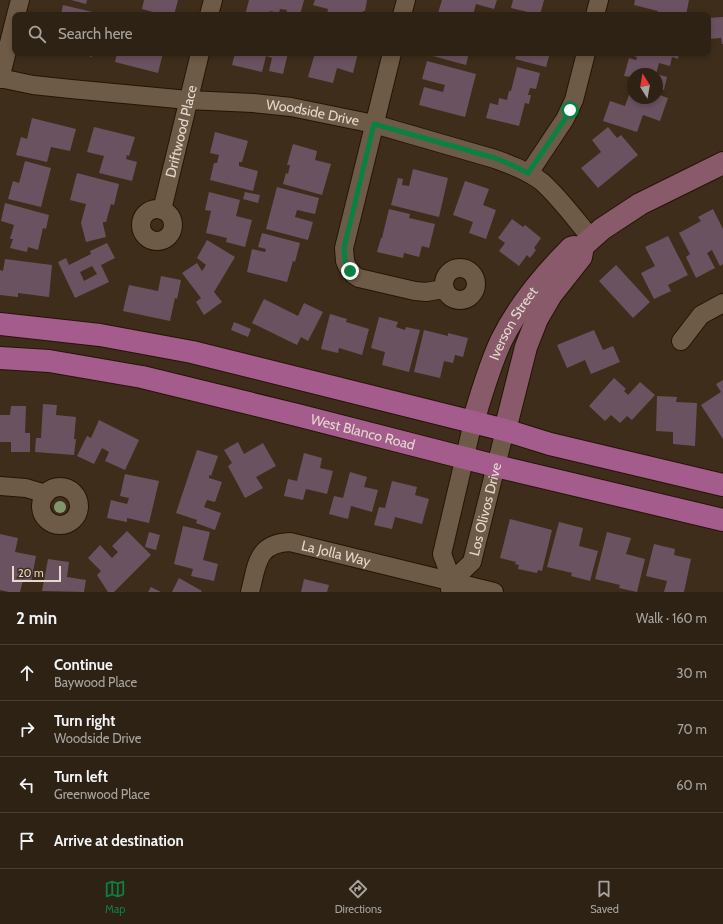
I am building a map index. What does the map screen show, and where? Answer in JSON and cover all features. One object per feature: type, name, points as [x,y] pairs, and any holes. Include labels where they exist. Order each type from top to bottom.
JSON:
[{"type":"main road","points":[[0,324],[100,335],[192,352],[505,430],[550,444],[723,485]]},
{"type":"main road","name":"West Blanco Road","points":[[0,358],[49,361],[142,377],[496,466],[723,520]]},
{"type":"street","points":[[17,12],[20,0]]},
{"type":"street","points":[[210,12],[213,0]]},
{"type":"street","points":[[403,12],[406,0]]},
{"type":"street","points":[[596,12],[599,0]]},
{"type":"street","points":[[0,78],[12,31]]},
{"type":"street","name":"Driftwood Place","points":[[162,210],[199,56]]},
{"type":"street","points":[[391,56],[344,248],[346,266],[359,278],[415,291],[426,292],[444,289]]},
{"type":"street","points":[[528,173],[565,119],[574,100],[585,56]]},
{"type":"street","name":"Woodside Drive","points":[[0,78],[33,85],[71,89],[188,100],[253,103],[291,107],[374,124],[495,158],[528,173],[542,182],[554,194],[587,242]]},
{"type":"street","name":"Iverson Street","points":[[473,422],[492,365],[514,317],[532,292],[559,260],[571,248],[587,242],[619,217],[640,204],[723,163]]},
{"type":"street","name":"Iverson Street","points":[[505,430],[530,333],[551,295],[581,257],[587,242]]},
{"type":"street","points":[[681,341],[701,315],[723,303]]},
{"type":"street","points":[[451,587],[442,554],[473,422]]},
{"type":"street","name":"Los Olivos Drive","points":[[451,587],[472,562],[505,430]]},
{"type":"street","points":[[0,486],[26,488],[46,494]]},
{"type":"street","name":"La Jolla Way","points":[[250,592],[256,568],[262,553],[267,547],[281,542],[290,542],[451,587],[494,592]]},
{"type":"building","points":[[71,0],[87,0],[86,4]]},
{"type":"building","points":[[144,0],[178,0],[175,12],[153,12],[142,9]]},
{"type":"building","points":[[249,0],[304,0],[301,12],[287,12],[287,10],[280,9],[279,12],[246,12]]},
{"type":"building","points":[[315,0],[367,0],[365,11],[363,12],[327,12],[328,9],[313,5]]},
{"type":"building","points":[[442,0],[497,0],[494,9],[476,4],[474,12],[438,12]]},
{"type":"building","points":[[513,0],[544,0],[541,12],[528,12],[511,8]]},
{"type":"building","points":[[635,0],[689,0],[687,12],[658,12],[634,5]]},
{"type":"building","points":[[63,5],[93,12],[62,12]]},
{"type":"building","points":[[723,17],[723,44],[721,38],[711,39],[711,18]]},
{"type":"building","points":[[116,56],[162,56],[158,73],[115,62]]},
{"type":"building","points":[[234,56],[266,56],[262,72],[232,65]]},
{"type":"building","points":[[266,56],[287,56],[283,74],[269,71],[272,58]]},
{"type":"building","points":[[314,56],[357,56],[353,73],[337,68],[333,83],[308,77]]},
{"type":"building","points":[[433,56],[468,56],[466,65]]},
{"type":"building","points":[[516,56],[549,56],[546,67],[515,59]]},
{"type":"building","points":[[634,56],[678,56],[678,59],[672,57],[670,66],[659,63],[658,68],[627,68],[627,76],[624,76],[629,58],[636,60],[637,57]]},
{"type":"building","points":[[427,61],[476,74],[465,117],[419,105],[424,87],[443,92],[445,85],[422,79]]},
{"type":"building","points":[[517,67],[540,73],[536,89],[530,88],[528,95],[531,95],[529,104],[525,103],[519,126],[486,118],[490,103],[498,105],[499,98],[507,100],[509,91],[511,91]]},
{"type":"building","points":[[663,76],[667,77],[663,90]]},
{"type":"building","points":[[663,96],[668,98],[660,121],[643,115],[637,132],[603,121],[610,101],[625,106],[627,100],[627,104],[663,104]]},
{"type":"building","points":[[32,118],[76,129],[70,151],[51,147],[47,162],[16,155],[21,137],[27,139]]},
{"type":"building","points":[[94,127],[135,137],[129,156],[127,155],[126,159],[137,162],[132,181],[99,173],[104,156],[87,152]]},
{"type":"building","points":[[608,127],[617,138],[621,135],[638,155],[598,188],[581,168],[601,152],[592,140]]},
{"type":"building","points":[[215,132],[248,141],[242,162],[239,162],[239,166],[258,171],[253,191],[210,180],[214,163],[217,163],[219,155],[210,153]]},
{"type":"building","points":[[293,144],[317,151],[315,160],[331,164],[322,195],[283,184],[286,173],[288,174],[290,165],[287,165]]},
{"type":"building","points":[[25,161],[51,168],[41,207],[8,199],[13,181],[19,183]]},
{"type":"building","points":[[413,169],[448,178],[439,217],[391,205],[398,178],[403,179],[402,185],[409,186]]},
{"type":"building","points":[[77,173],[119,184],[114,205],[111,204],[106,222],[103,222],[106,237],[86,242],[81,223],[86,204],[70,200]]},
{"type":"building","points":[[465,181],[489,189],[483,205],[496,210],[486,239],[469,233],[473,222],[453,215]]},
{"type":"building","points":[[277,187],[319,198],[315,214],[297,210],[295,217],[313,222],[308,240],[266,229]]},
{"type":"building","points":[[209,192],[240,200],[236,216],[252,220],[245,247],[226,242],[227,238],[206,233],[211,211],[205,210]]},
{"type":"building","points":[[245,192],[260,195],[258,203],[243,199]]},
{"type":"building","points":[[5,203],[49,215],[46,229],[43,228],[38,250],[28,247],[27,252],[10,248],[13,239],[10,239],[14,225],[1,221]]},
{"type":"building","points":[[389,209],[410,214],[409,218],[435,224],[429,248],[422,246],[419,257],[404,253],[403,258],[377,252]]},
{"type":"building","points":[[713,209],[723,229],[723,264],[720,266],[712,250],[707,253],[715,268],[696,278],[686,257],[690,254],[679,233],[701,221],[698,217]]},
{"type":"building","points":[[512,219],[523,227],[525,225],[541,238],[534,248],[536,250],[530,258],[527,255],[519,266],[499,251],[505,243],[498,238]]},
{"type":"building","points":[[262,233],[300,243],[295,262],[293,261],[287,282],[247,272],[252,249],[265,252],[266,249],[258,247]]},
{"type":"building","points":[[668,236],[688,275],[668,285],[671,291],[654,299],[641,273],[655,266],[645,247]]},
{"type":"building","points":[[207,240],[235,257],[214,292],[222,302],[204,315],[196,302],[201,298],[182,273],[197,263],[202,271],[206,265],[197,258]]},
{"type":"building","points":[[107,243],[115,258],[101,265],[109,282],[75,298],[58,262],[66,258],[69,265],[91,254],[90,251]],"holes":[[[92,266],[97,274],[84,281],[80,272]]]},
{"type":"building","points":[[5,259],[52,265],[49,297],[18,293],[18,297],[0,295],[0,270],[3,271]]},
{"type":"building","points":[[616,265],[650,302],[633,318],[599,281]]},
{"type":"building","points":[[161,276],[181,280],[170,321],[123,311],[129,285],[158,291]]},
{"type":"building","points":[[264,299],[298,316],[304,303],[323,312],[308,341],[301,337],[297,345],[252,323]]},
{"type":"building","points":[[330,314],[347,319],[346,322],[369,329],[362,355],[339,348],[338,353],[321,349]]},
{"type":"building","points":[[379,317],[398,322],[396,327],[405,330],[406,327],[420,330],[409,372],[382,365],[385,352],[371,348]]},
{"type":"building","points":[[234,322],[251,329],[248,337],[231,330]]},
{"type":"building","points":[[424,330],[448,336],[448,333],[468,338],[463,357],[455,355],[453,363],[444,361],[440,378],[414,372]]},
{"type":"building","points":[[594,330],[603,350],[613,346],[620,362],[591,374],[585,360],[567,368],[557,345]]},
{"type":"building","points":[[614,378],[626,389],[624,391],[628,395],[640,382],[655,395],[632,420],[627,416],[620,423],[611,415],[605,421],[589,406]]},
{"type":"building","points":[[723,380],[723,439],[701,405],[721,392],[716,384]]},
{"type":"building","points":[[657,396],[677,397],[676,402],[697,403],[695,446],[673,444],[673,432],[656,431]]},
{"type":"building","points":[[43,404],[57,405],[56,415],[76,417],[74,455],[35,452],[36,438],[41,438]]},
{"type":"building","points":[[11,406],[26,406],[25,433],[30,433],[30,452],[11,452],[11,442],[0,442],[0,415],[10,415]]},
{"type":"building","points":[[99,420],[139,440],[125,470],[105,461],[109,452],[102,448],[94,464],[77,456],[87,436],[91,438]]},
{"type":"building","points":[[238,442],[244,454],[263,443],[276,466],[256,477],[263,488],[245,498],[228,466],[232,463],[224,450]]},
{"type":"building","points":[[197,450],[218,456],[209,478],[222,482],[215,502],[207,500],[204,507],[221,513],[215,530],[196,523],[197,520],[176,513]]},
{"type":"building","points":[[304,453],[322,458],[320,468],[333,471],[327,494],[306,489],[303,500],[284,496],[288,479],[297,481]]},
{"type":"building","points":[[350,472],[367,477],[364,487],[378,490],[372,512],[351,506],[348,519],[329,514],[334,496],[343,498]]},
{"type":"building","points":[[125,474],[159,481],[149,523],[127,518],[127,522],[107,518],[111,500],[127,504],[129,498],[120,496]]},
{"type":"building","points":[[392,481],[417,487],[415,495],[429,499],[422,524],[395,517],[392,529],[374,525],[379,507],[385,508]]},
{"type":"building","points":[[510,519],[552,530],[542,571],[538,570],[537,573],[518,569],[519,565],[515,564],[516,562],[500,558]]},
{"type":"building","points":[[559,522],[583,528],[579,546],[598,551],[590,581],[571,576],[572,573],[547,567]]},
{"type":"building","points":[[183,526],[210,532],[203,560],[218,564],[214,581],[191,576],[193,569],[174,564]]},
{"type":"building","points":[[127,531],[151,555],[114,592],[108,592],[97,575],[101,571],[88,558],[100,545],[112,558],[118,552],[112,546]]},
{"type":"building","points":[[149,532],[160,535],[156,550],[145,547]]},
{"type":"building","points":[[607,532],[631,538],[626,554],[645,559],[637,592],[619,588],[620,585],[595,579]]},
{"type":"building","points":[[0,534],[18,538],[15,552],[36,556],[31,582],[23,580],[20,592],[0,590]]},
{"type":"building","points":[[654,544],[675,549],[674,555],[691,559],[684,592],[664,592],[667,581],[646,576]]},
{"type":"building","points":[[48,559],[69,562],[67,577],[86,580],[84,592],[42,591]]},
{"type":"building","points":[[179,578],[202,591],[172,592]]},
{"type":"building","points":[[304,579],[329,585],[327,592],[301,592]]},
{"type":"building","points":[[151,587],[161,592],[148,592]]},
{"type":"route","points":[[350,271],[346,266],[344,248],[374,124],[495,158],[528,173],[570,110]]}]
